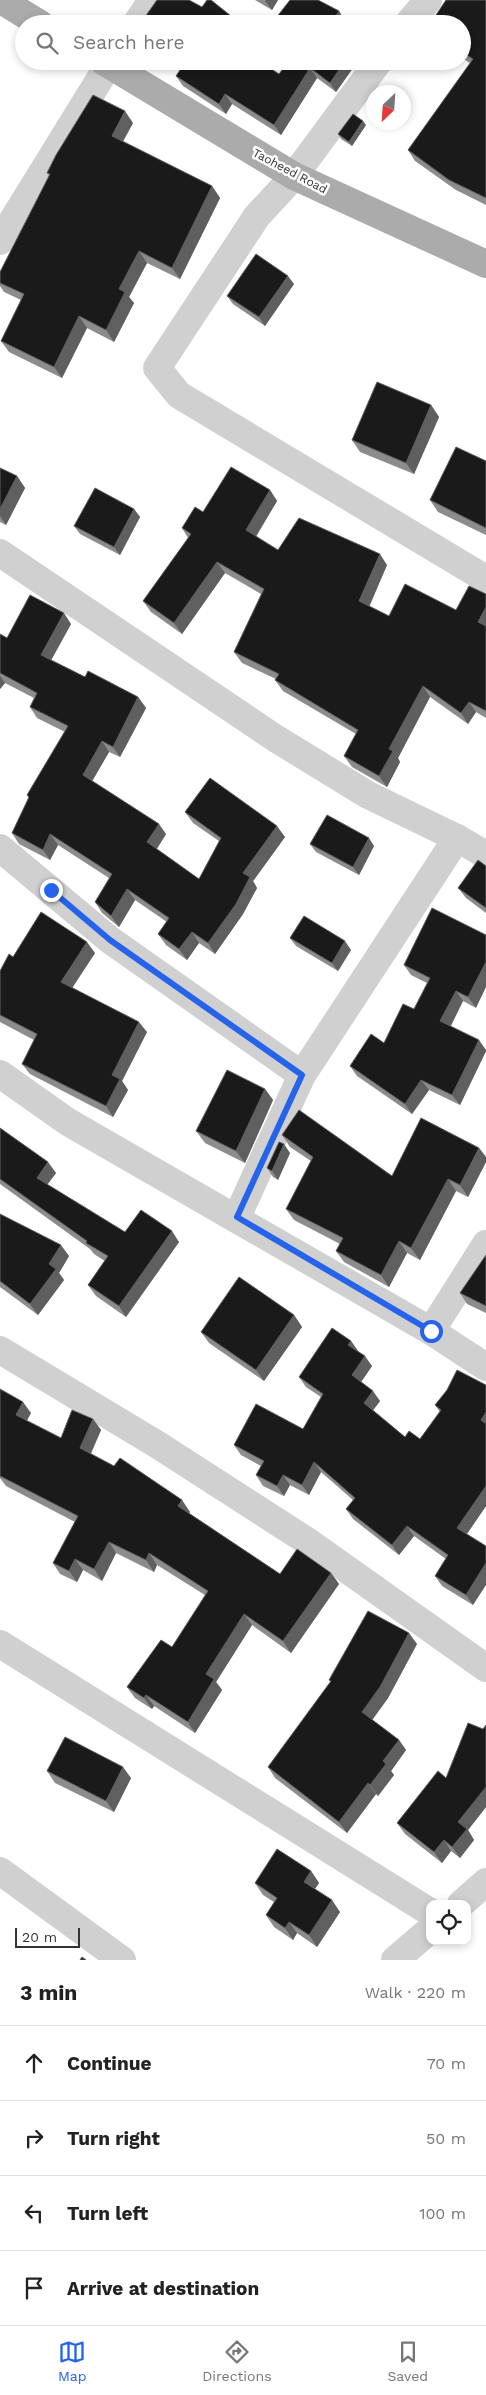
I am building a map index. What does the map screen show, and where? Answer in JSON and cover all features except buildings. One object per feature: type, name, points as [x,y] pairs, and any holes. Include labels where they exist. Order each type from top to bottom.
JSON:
[{"type":"main road","points":[[1,0],[25,15]]},
{"type":"main road","name":"Taoheed Road","points":[[120,70],[294,176],[486,264]]},
{"type":"street","points":[[142,15],[152,0]]},
{"type":"street","points":[[416,15],[428,0]]},
{"type":"street","points":[[0,241],[102,70]]},
{"type":"street","points":[[371,70],[294,176],[257,216],[157,368],[179,395],[486,579]]},
{"type":"street","points":[[0,554],[275,738],[368,795],[457,838],[486,855]]},
{"type":"street","points":[[237,1217],[302,1075],[457,838]]},
{"type":"street","points":[[0,848],[110,940],[302,1075]]},
{"type":"street","points":[[0,1074],[68,1122],[237,1217],[431,1331],[486,1367]]},
{"type":"street","points":[[431,1331],[486,1244]]},
{"type":"street","points":[[0,1350],[158,1445],[307,1541],[486,1668]]},
{"type":"street","points":[[0,1644],[426,1910]]},
{"type":"street","points":[[0,1871],[122,1960]]},
{"type":"street","points":[[466,1900],[486,1882]]},
{"type":"street","points":[[395,1960],[426,1933]]},
{"type":"route","points":[[51,890],[110,940],[302,1075],[237,1217],[431,1331]]}]
